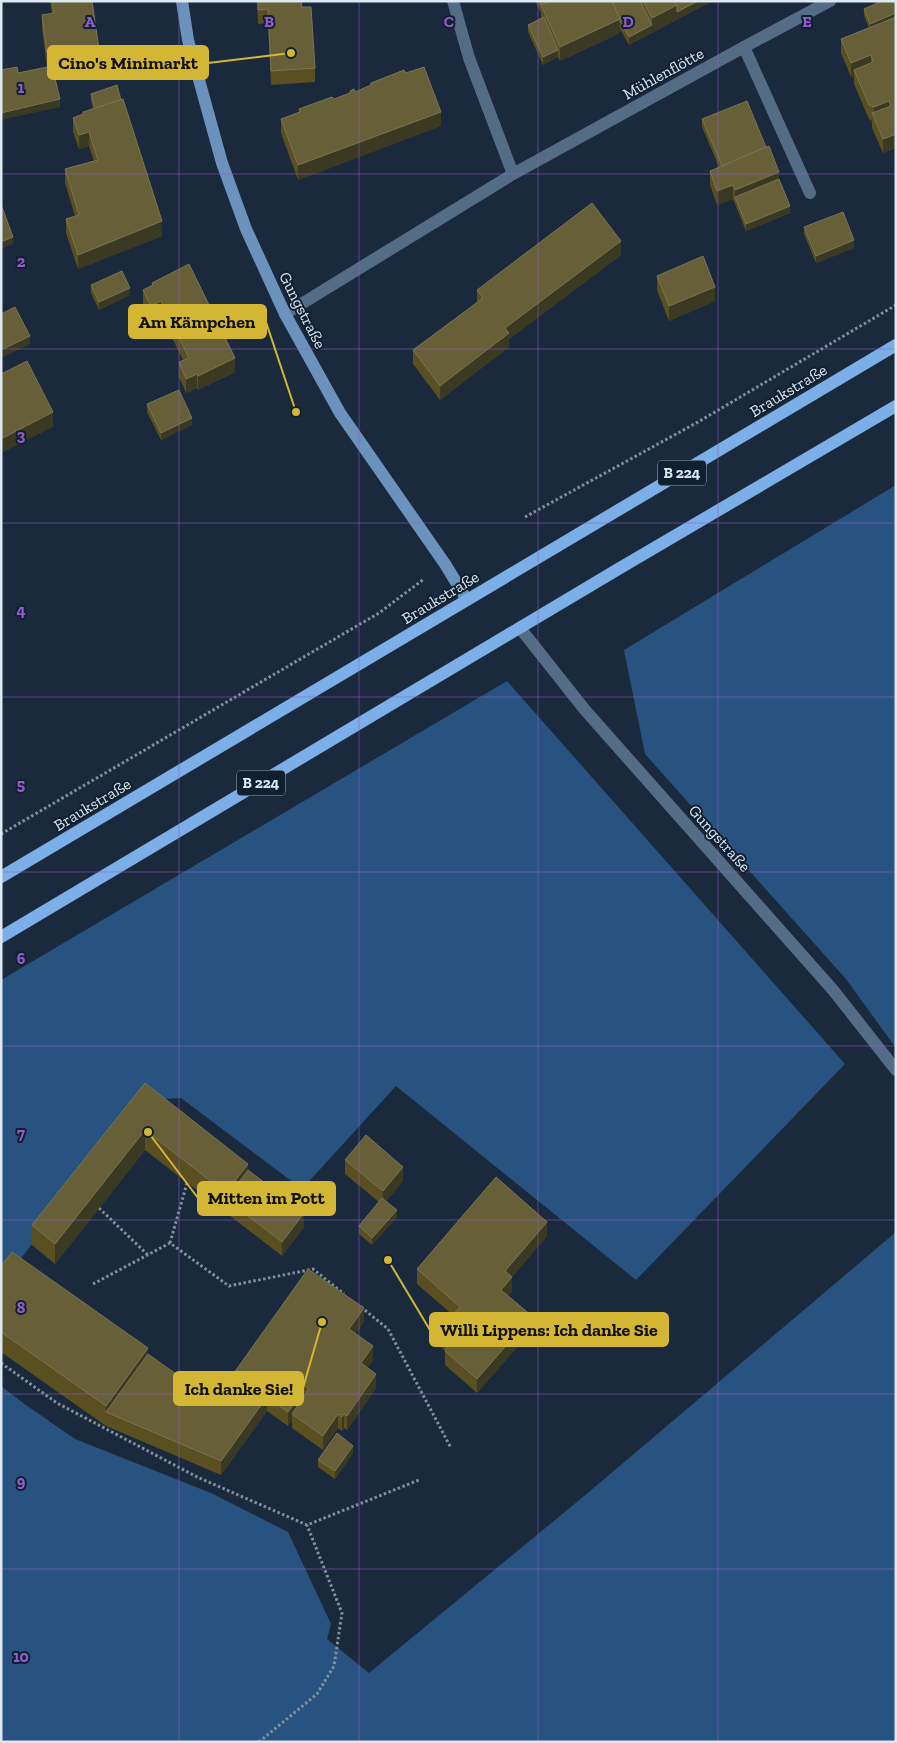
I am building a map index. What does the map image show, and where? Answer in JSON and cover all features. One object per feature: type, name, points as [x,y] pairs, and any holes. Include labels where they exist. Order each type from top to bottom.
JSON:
[{"type":"main road","name":"Braukstraße","points":[[1,877],[896,345]]},
{"type":"main road","name":"B 224","points":[[1,937],[896,406]]},
{"type":"street","name":"Gungstraße","points":[[182,1],[188,40],[222,163],[246,229],[285,314],[340,413],[445,564],[467,600]]},
{"type":"street","points":[[454,1],[470,58],[513,174]]},
{"type":"street","name":"Mühlenflötte","points":[[285,314],[513,174],[744,46],[830,1]]},
{"type":"street","points":[[744,46],[810,193]]},
{"type":"street","name":"Gungstraße","points":[[520,628],[585,710],[833,990],[896,1070]]},
{"type":"path","points":[[525,517],[698,422],[896,305]]},
{"type":"path","points":[[1,834],[379,613],[445,564]]},
{"type":"path","points":[[93,1284],[170,1243],[187,1183]]},
{"type":"path","points":[[99,1208],[148,1255]]},
{"type":"path","points":[[170,1243],[229,1286],[313,1269],[350,1299]]},
{"type":"path","points":[[358,1305],[388,1329],[450,1448]]},
{"type":"path","points":[[1,1363],[57,1403],[75,1413],[199,1478],[308,1524],[419,1480]]},
{"type":"path","points":[[259,1742],[317,1694],[334,1666],[342,1613],[308,1524]]},
{"type":"shaded area","points":[[896,485],[896,1048],[846,979],[645,754],[624,650]]},
{"type":"shaded area","points":[[507,681],[845,1064],[636,1280],[396,1086],[302,1189],[181,1098],[144,1100],[1,1284],[1,980]]},
{"type":"shaded area","points":[[896,1232],[896,1742],[1,1742],[1,1386],[75,1439],[211,1493],[288,1532],[331,1624],[327,1639],[369,1673],[583,1497]]},
{"type":"building","points":[[52,1],[92,1],[99,49],[59,55],[59,51],[47,53],[42,15],[54,13]]},
{"type":"building","points":[[258,1],[301,1],[302,7],[311,7],[315,68],[271,71],[268,9],[258,10]]},
{"type":"building","points":[[539,1],[550,1],[541,5]]},
{"type":"building","points":[[550,1],[612,1],[620,19],[560,47],[541,5]]},
{"type":"building","points":[[612,1],[640,1],[652,25],[629,37]]},
{"type":"building","points":[[643,1],[674,1],[677,5],[652,18]]},
{"type":"building","points":[[674,1],[698,1],[677,12],[677,5]]},
{"type":"building","points":[[882,1],[895,1],[896,13],[870,24],[864,9]]},
{"type":"building","points":[[544,17],[558,50],[543,57],[528,25]]},
{"type":"building","points":[[896,17],[896,134],[883,139],[872,113],[891,106],[889,101],[874,107],[869,105],[854,70],[873,62],[871,55],[851,63],[841,39]]},
{"type":"building","points":[[52,66],[60,99],[1,113],[1,70],[17,67],[18,73]]},
{"type":"building","points":[[424,67],[441,112],[298,165],[281,119],[300,112],[299,109],[332,97],[334,99],[350,93],[354,89],[355,92],[371,85],[371,83],[404,70],[406,73]]},
{"type":"building","points":[[117,85],[121,100],[95,108],[91,94]]},
{"type":"building","points":[[123,99],[162,221],[78,255],[66,219],[79,215],[65,169],[98,160],[89,132],[79,135],[73,118],[83,114],[83,112]]},
{"type":"building","points":[[747,101],[766,147],[722,166],[702,119]]},
{"type":"building","points":[[769,146],[779,172],[735,190],[733,185],[717,191],[710,171]]},
{"type":"building","points":[[779,179],[790,206],[746,224],[735,197]]},
{"type":"building","points":[[592,203],[621,241],[505,328],[509,333],[440,386],[413,350],[483,298],[477,290]]},
{"type":"building","points":[[1,208],[13,237],[1,242]]},
{"type":"building","points":[[843,212],[854,240],[816,256],[804,227]]},
{"type":"building","points":[[703,256],[715,287],[669,306],[657,276]]},
{"type":"building","points":[[189,264],[235,358],[198,376],[197,374],[186,379],[179,362],[189,358],[161,301],[151,306],[143,290],[153,285],[152,283]]},
{"type":"building","points":[[122,271],[130,288],[99,302],[91,285]]},
{"type":"building","points":[[15,307],[30,336],[1,350],[1,314]]},
{"type":"building","points":[[27,361],[53,412],[1,439],[1,374]]},
{"type":"building","points":[[179,390],[192,418],[161,433],[147,404]]},
{"type":"building","points":[[145,1083],[248,1164],[226,1193],[145,1130],[55,1244],[32,1225]]},
{"type":"building","points":[[366,1135],[403,1167],[383,1191],[345,1160]]},
{"type":"building","points":[[248,1170],[304,1213],[282,1242],[226,1199]]},
{"type":"building","points":[[496,1177],[547,1222],[505,1271],[512,1277],[501,1290],[532,1316],[477,1379],[445,1351],[451,1342],[441,1333],[456,1316],[454,1314],[460,1307],[417,1269]]},
{"type":"building","points":[[382,1198],[397,1210],[372,1238],[359,1226]]},
{"type":"building","points":[[12,1252],[148,1348],[106,1406],[1,1332],[1,1266]]},
{"type":"building","points":[[308,1269],[364,1308],[349,1329],[373,1346],[361,1363],[376,1374],[347,1416],[344,1414],[342,1417],[338,1414],[323,1436],[292,1414],[309,1389],[304,1385],[302,1387],[304,1389],[288,1412],[267,1397],[221,1461],[106,1412],[148,1354],[214,1401]]},
{"type":"building","points":[[337,1433],[353,1446],[335,1471],[318,1460]]},
{"type":"place","name":"Cino's Minimarkt","points":[[291,53]]},
{"type":"place","name":"Am Kämpchen","points":[[296,412]]},
{"type":"place","name":"Mitten im Pott","points":[[148,1132]]},
{"type":"place","name":"Willi Lippens: Ich danke Sie","points":[[388,1260]]},
{"type":"place","name":"Ich danke Sie!","points":[[322,1322]]}]
